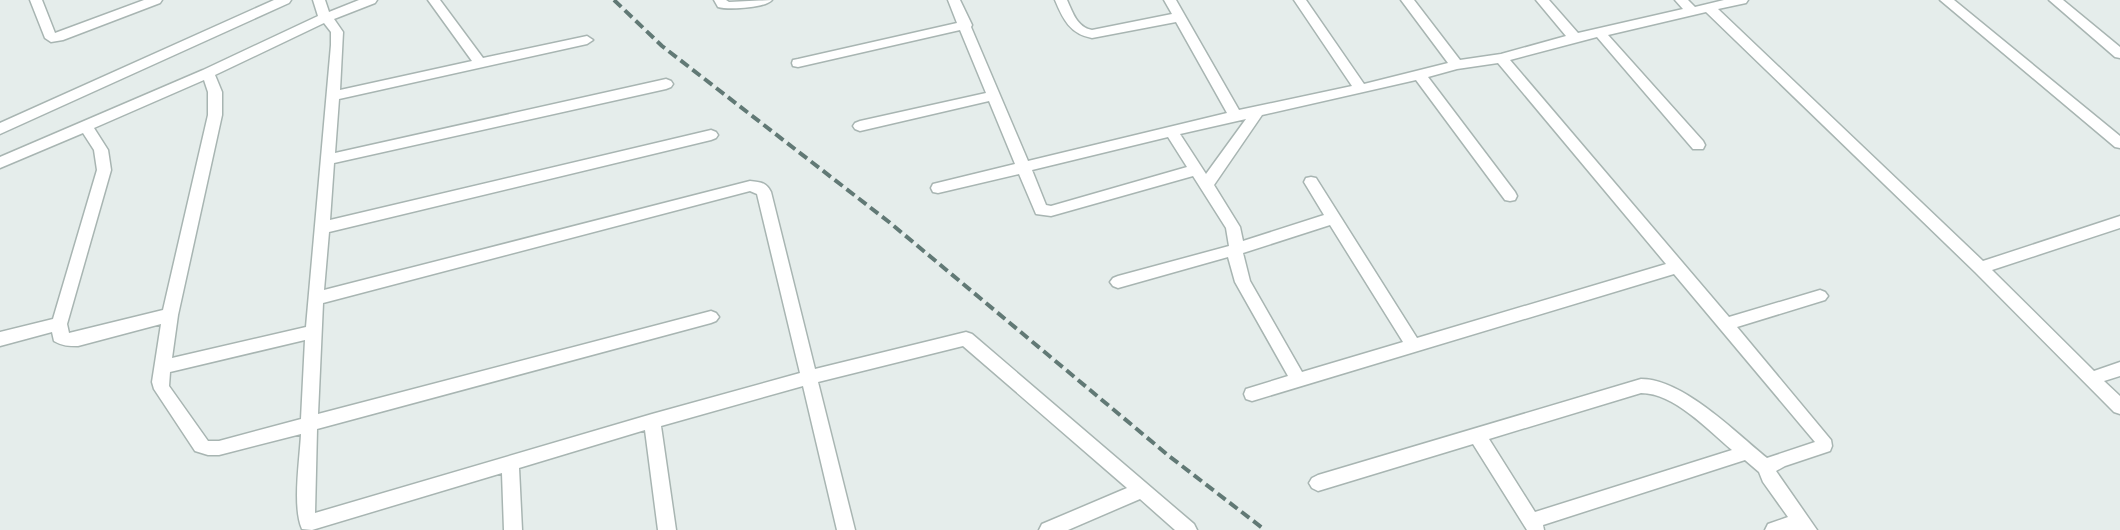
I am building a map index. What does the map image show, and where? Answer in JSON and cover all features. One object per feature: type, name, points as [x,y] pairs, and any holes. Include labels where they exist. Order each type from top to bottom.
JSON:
[{"type":"street","points":[[36,0],[51,38],[59,37],[156,0]]},
{"type":"street","points":[[0,129],[285,0]]},
{"type":"street","points":[[319,0],[322,12],[337,32],[329,159],[321,228],[313,332],[306,508],[311,527],[652,421],[809,377],[966,339],[1188,530]]},
{"type":"street","points":[[0,164],[326,18],[371,0]]},
{"type":"street","points":[[434,0],[480,63]]},
{"type":"street","points":[[720,0],[722,4],[728,6],[766,0]]},
{"type":"street","points":[[954,0],[966,25],[1038,206],[1046,212],[1196,170]]},
{"type":"street","points":[[1061,0],[1075,27],[1084,34],[1180,17]]},
{"type":"street","points":[[1170,0],[1235,116]]},
{"type":"street","points":[[1300,0],[1361,89]]},
{"type":"street","points":[[1408,0],[1457,65]]},
{"type":"street","points":[[1542,0],[1575,38]]},
{"type":"street","points":[[1681,0],[1692,11]]},
{"type":"street","points":[[938,188],[1235,116],[1361,89],[1457,65],[1501,58],[1599,32],[1742,0]]},
{"type":"street","points":[[1946,0],[2120,143]]},
{"type":"street","points":[[2055,0],[2120,54]]},
{"type":"street","points":[[1709,8],[1980,268],[2120,407]]},
{"type":"street","points":[[798,63],[966,25]]},
{"type":"street","points":[[1599,32],[1698,145]]},
{"type":"street","points":[[332,96],[587,40]]},
{"type":"street","points":[[1501,58],[1823,440],[1824,446],[1816,450],[1774,461],[1768,468]]},
{"type":"street","points":[[208,72],[215,92],[215,115],[170,315],[160,382],[162,389],[202,446],[219,448],[711,318]]},
{"type":"street","points":[[1420,75],[1510,196]]},
{"type":"street","points":[[329,159],[666,84]]},
{"type":"street","points":[[860,126],[993,96]]},
{"type":"street","points":[[1206,185],[1258,111]]},
{"type":"street","points":[[86,126],[101,150],[104,170],[59,324],[60,336],[67,340],[78,339],[170,315]]},
{"type":"street","points":[[1172,132],[1236,234],[1238,270],[1243,282],[1298,380]]},
{"type":"street","points":[[321,228],[710,134]]},
{"type":"street","points":[[1311,182],[1413,346]]},
{"type":"street","points":[[315,299],[750,186],[760,187],[764,192],[846,530]]},
{"type":"street","points":[[1118,282],[1236,249],[1334,218]]},
{"type":"street","points":[[1980,268],[2120,222]]},
{"type":"street","points":[[1252,394],[1676,267]]},
{"type":"street","points":[[1726,324],[1820,296]]},
{"type":"street","points":[[0,339],[59,324]]},
{"type":"street","points":[[162,367],[313,332]]},
{"type":"street","points":[[2092,378],[2120,369]]},
{"type":"street","points":[[1318,483],[1627,390],[1641,386],[1654,386],[1682,399],[1768,468],[1769,477],[1805,526],[1774,530]]},
{"type":"street","points":[[652,421],[667,530]]},
{"type":"street","points":[[1477,435],[1534,525],[1748,452]]},
{"type":"street","points":[[510,464],[513,530]]},
{"type":"street","points":[[1048,530],[1142,490]]},
{"type":"railway","points":[[614,0],[662,46],[889,222],[1169,456],[1265,530]]}]
